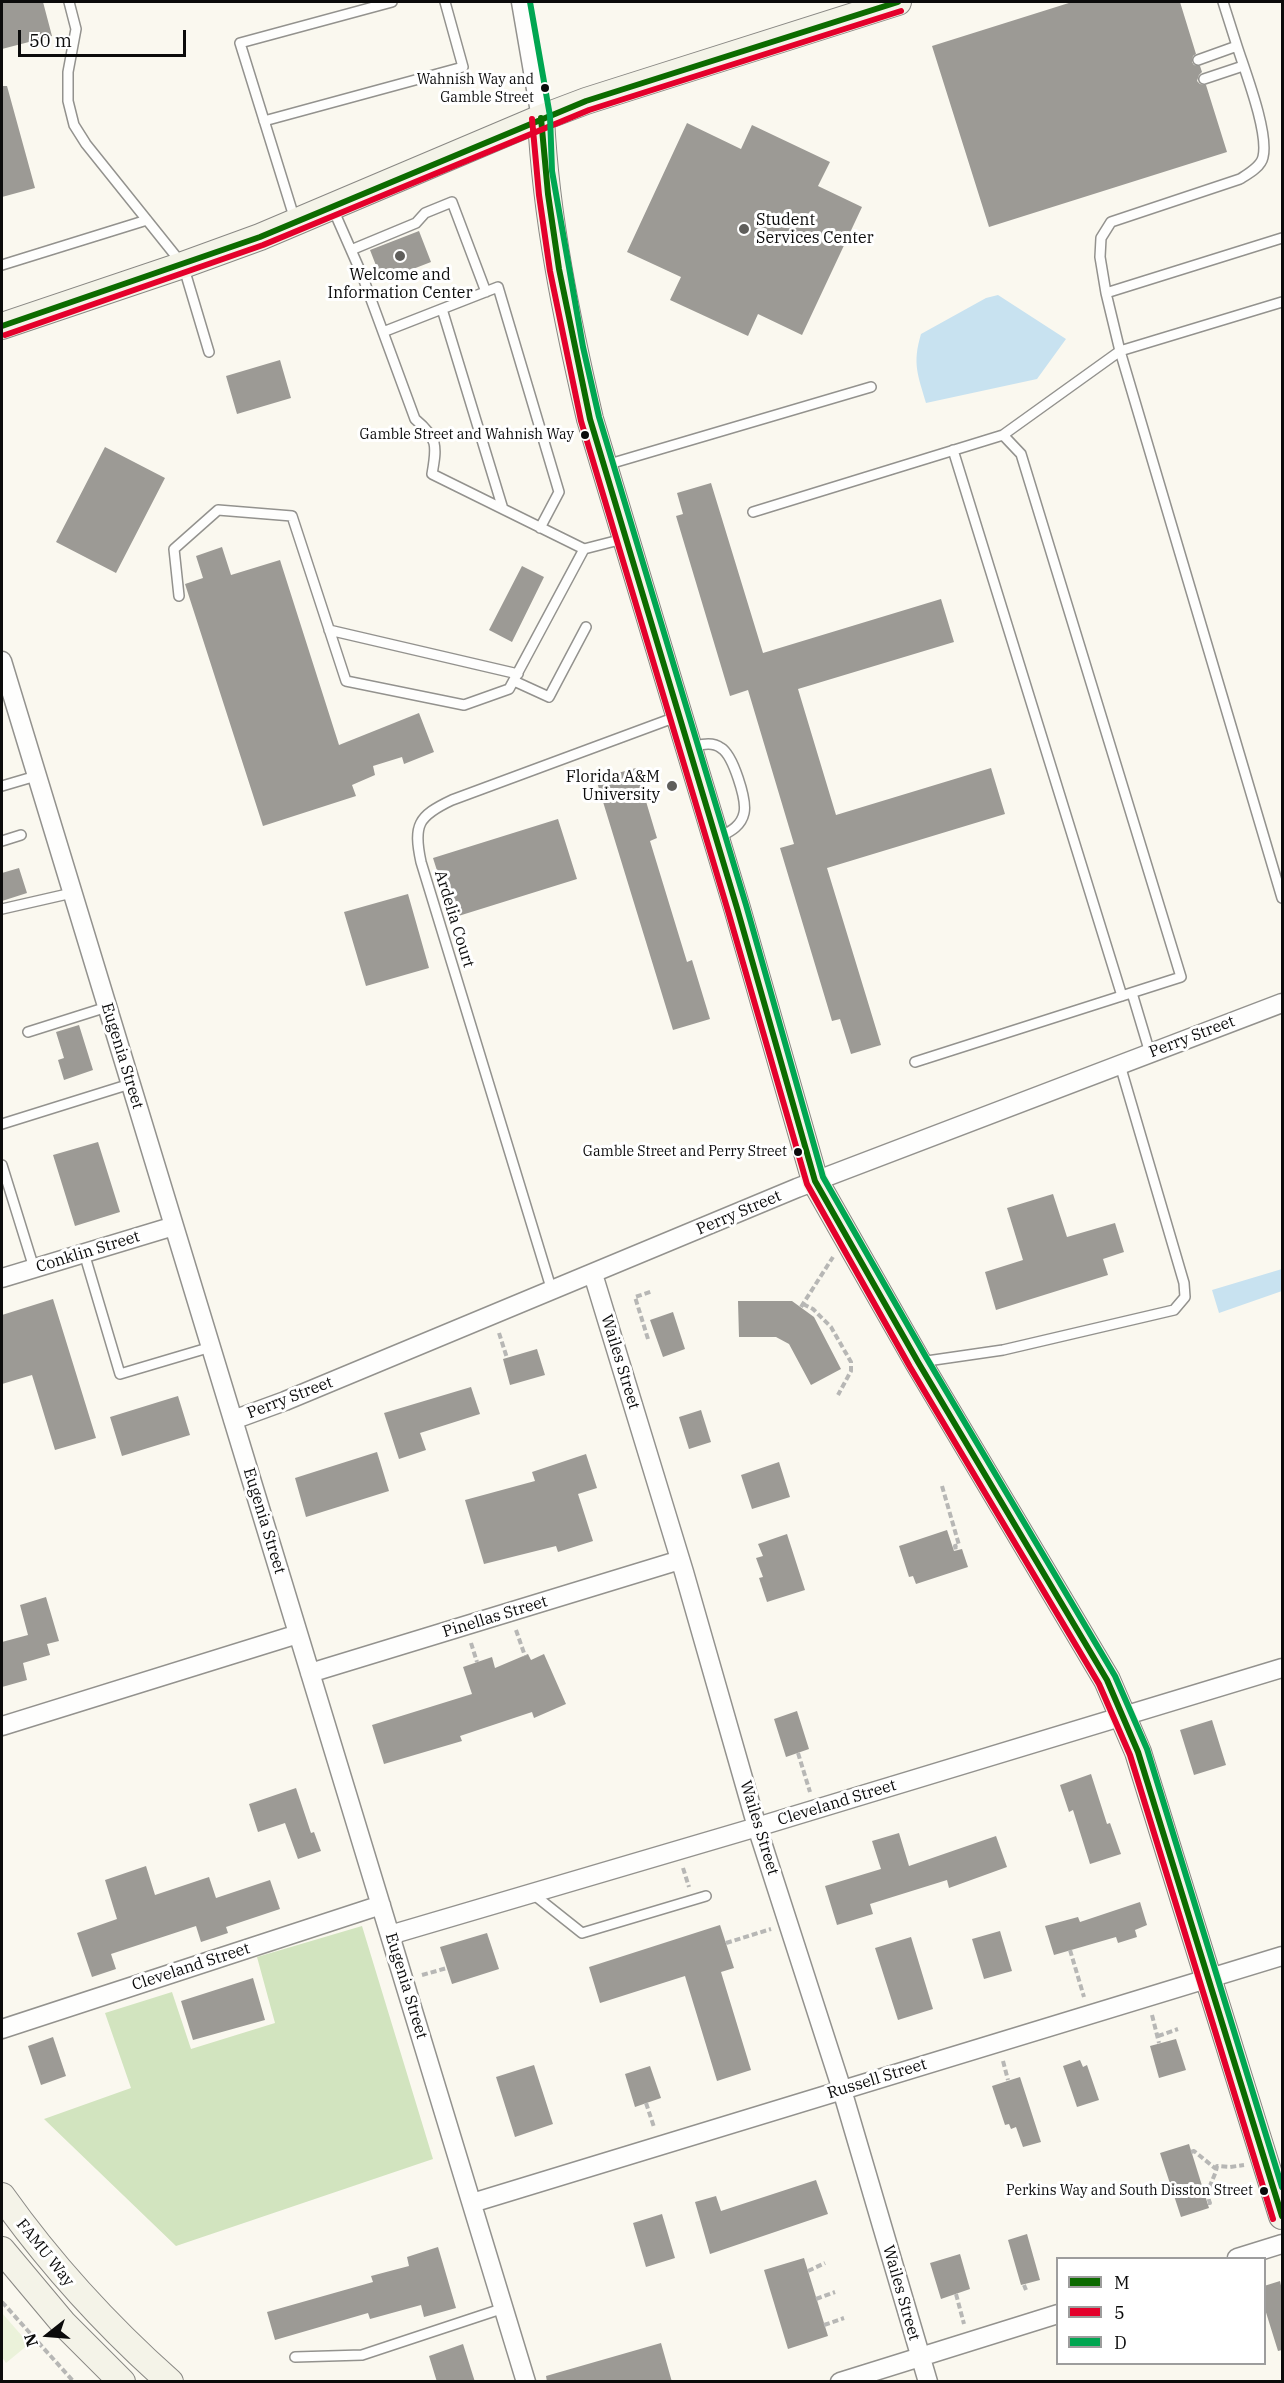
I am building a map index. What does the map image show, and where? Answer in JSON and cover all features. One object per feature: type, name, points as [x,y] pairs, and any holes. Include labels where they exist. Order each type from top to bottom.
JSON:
[{"type":"street","points":[[521,2],[541,118],[543,172],[574,349],[590,419],[716,839],[815,1181],[918,1362],[1107,1680],[1124,1716],[1138,1752],[1210,1978],[1282,2216]]},
{"type":"street","points":[[2,326],[183,265],[295,222],[541,118],[693,66],[898,2]]},
{"type":"street","name":"Eugenia Street","points":[[2,661],[526,2382]]},
{"type":"street","name":"Perry Street","points":[[233,1420],[256,1413],[552,1292],[815,1181],[1282,1003]]},
{"type":"street","name":"Conklin Street","points":[[2,1278],[174,1226]]},
{"type":"street","name":"Wailes Street","points":[[593,1274],[681,1560],[757,1827],[842,2090],[928,2382]]},
{"type":"street","name":"Pinellas Street","points":[[310,1673],[681,1560]]},
{"type":"street","points":[[2,1726],[298,1634]]},
{"type":"street","name":"Cleveland Street","points":[[390,1935],[677,1851],[1282,1668]]},
{"type":"street","name":"Cleveland Street","points":[[2,2029],[381,1905]]},
{"type":"street","name":"Russell Street","points":[[472,2203],[1282,1956]]},
{"type":"street","name":"FAMU Way","points":[[2,2196],[75,2290],[114,2331],[170,2382]]},
{"type":"street","points":[[1243,2257],[1282,2244]]},
{"type":"street","name":"FAMU Way","points":[[2,2250],[64,2324],[122,2382]]},
{"type":"street","points":[[840,2382],[1056,2315]]},
{"type":"lane","points":[[69,2],[76,29],[69,72],[68,100],[74,125],[86,144],[183,265],[209,352]]},
{"type":"lane","points":[[295,222],[240,43],[392,2]]},
{"type":"lane","points":[[264,121],[463,66],[445,2]]},
{"type":"lane","points":[[1223,2],[1264,137],[1263,159],[1252,171],[1240,179],[1111,222],[1101,238],[1100,257],[1120,351],[1282,898]]},
{"type":"lane","points":[[1198,60],[1237,46]]},
{"type":"lane","points":[[1204,79],[1243,66]]},
{"type":"lane","points":[[351,250],[416,223],[425,213],[452,202],[486,292]]},
{"type":"lane","points":[[332,207],[351,250],[415,419],[428,430],[436,448],[432,474],[584,549],[625,538]]},
{"type":"lane","points":[[2,265],[147,220]]},
{"type":"lane","points":[[1106,293],[1282,238]]},
{"type":"lane","points":[[383,332],[498,287],[560,492],[540,528]]},
{"type":"lane","points":[[753,512],[1003,435],[1120,351],[1282,302]]},
{"type":"lane","points":[[442,309],[502,509]]},
{"type":"lane","points":[[604,465],[871,387]]},
{"type":"lane","points":[[915,1062],[1181,977],[1022,454],[1003,435]]},
{"type":"lane","points":[[953,450],[1127,995],[1150,1053]]},
{"type":"lane","points":[[179,596],[174,549],[218,510],[291,516],[346,681],[465,705],[509,689],[584,549]]},
{"type":"lane","points":[[329,630],[516,677],[549,697],[586,627]]},
{"type":"lane","name":"Ardelia Court","points":[[552,1292],[421,862],[417,844],[418,827],[422,818],[431,810],[452,800],[678,716]]},
{"type":"lane","points":[[688,747],[714,744],[723,748],[735,770],[744,802],[744,813],[735,829],[716,839]]},
{"type":"lane","points":[[2,786],[36,776]]},
{"type":"lane","points":[[2,841],[21,835]]},
{"type":"lane","points":[[2,909],[72,893]]},
{"type":"lane","points":[[27,1032],[107,1008]]},
{"type":"lane","points":[[918,1362],[1003,1350],[1174,1310],[1185,1297],[1184,1283],[1120,1065]]},
{"type":"lane","points":[[2,1124],[130,1084]]},
{"type":"lane","points":[[2,1165],[34,1268]]},
{"type":"lane","points":[[84,1253],[120,1374],[211,1347]]},
{"type":"lane","points":[[531,1893],[582,1933],[706,1896]]},
{"type":"lane","points":[[295,2357],[362,2355],[504,2308]]},
{"type":"path","points":[[838,1395],[850,1371],[851,1362],[831,1327],[813,1309],[802,1305],[847,1236]]},
{"type":"path","points":[[648,1339],[635,1297],[653,1291]]},
{"type":"path","points":[[494,1315],[507,1358]]},
{"type":"path","points":[[942,1486],[959,1545],[955,1546],[956,1551]]},
{"type":"path","points":[[510,1612],[525,1656]]},
{"type":"path","points":[[798,1753],[816,1809]]},
{"type":"path","points":[[677,1851],[693,1900]]},
{"type":"path","points":[[726,1943],[789,1924]]},
{"type":"path","points":[[1070,1950],[1089,2015]]},
{"type":"path","points":[[1147,1997],[1159,2043]]},
{"type":"path","points":[[1158,2036],[1178,2029]]},
{"type":"path","points":[[646,2103],[660,2145]]},
{"type":"path","points":[[1191,2152],[1194,2151],[1216,2169]]},
{"type":"path","points":[[1208,2204],[1210,2203],[1207,2192],[1217,2166],[1244,2165]]},
{"type":"path","points":[[808,2271],[825,2263]]},
{"type":"path","points":[[1024,2285],[1026,2290]]},
{"type":"path","points":[[816,2299],[835,2292]]},
{"type":"path","points":[[956,2294],[958,2303]]},
{"type":"path","points":[[2,2302],[74,2382]]},
{"type":"path","points":[[824,2325],[843,2318]]},
{"type":"green space","points":[[362,1926],[433,2159],[176,2246],[44,2119],[131,2088],[105,2013],[172,1992],[191,2049],[275,2023],[257,1957]]},
{"type":"green space","points":[[2,2313],[29,2344],[6,2363],[2,2357]]},
{"type":"water","points":[[998,295],[1066,339],[1037,379],[926,403],[917,362],[921,334],[986,298]]},
{"type":"water","points":[[1282,1269],[1282,1291],[1219,1313],[1212,1290]]},
{"type":"building","points":[[2,2],[43,2],[52,36],[2,49]]},
{"type":"building","points":[[1072,2],[1180,2],[1196,54],[1192,62],[1200,66],[1202,72],[1197,81],[1206,85],[1227,152],[989,227],[932,46]]},
{"type":"building","points":[[2,86],[7,86],[35,188],[2,197]]},
{"type":"building","name":"Student Services Center","points":[[687,123],[741,149],[752,125],[830,162],[818,186],[862,207],[802,335],[758,314],[748,336],[670,300],[681,277],[627,252]]},
{"type":"building","name":"Welcome and Information Center","points":[[419,231],[431,262],[382,281],[370,250]]},
{"type":"building","points":[[280,360],[291,398],[237,414],[226,376]]},
{"type":"building","points":[[105,447],[165,478],[116,573],[56,542]]},
{"type":"building","points":[[711,483],[763,653],[941,599],[954,642],[798,689],[836,815],[991,768],[1005,814],[827,868],[881,1045],[851,1054],[840,1019],[832,1021],[780,848],[794,844],[748,690],[730,696],[676,516],[683,514],[677,493]]},
{"type":"building","points":[[222,547],[231,575],[280,560],[339,745],[419,713],[434,752],[404,764],[402,757],[373,766],[375,775],[352,785],[356,796],[263,826],[185,584],[203,578],[196,556]]},
{"type":"building","points":[[522,566],[544,577],[512,642],[489,630]]},
{"type":"building","points":[[636,768],[657,838],[650,841],[687,962],[692,960],[710,1019],[673,1030],[596,779]]},
{"type":"building","points":[[558,819],[577,879],[452,918],[433,858]]},
{"type":"building","points":[[19,868],[27,893],[2,901],[2,873]]},
{"type":"building","points":[[408,894],[429,968],[366,986],[344,912]]},
{"type":"building","points":[[79,1025],[93,1070],[64,1080],[58,1060],[64,1058],[56,1032]]},
{"type":"building","points":[[98,1142],[120,1212],[75,1226],[53,1155]]},
{"type":"building","points":[[1053,1194],[1067,1237],[1115,1223],[1124,1252],[1103,1259],[1108,1275],[996,1310],[985,1272],[1023,1260],[1007,1208]]},
{"type":"building","points":[[53,1299],[96,1438],[55,1450],[32,1375],[2,1384],[2,1315]]},
{"type":"building","points":[[738,1301],[792,1301],[814,1317],[841,1369],[811,1385],[789,1344],[776,1337],[739,1337]]},
{"type":"building","points":[[673,1312],[685,1349],[663,1357],[650,1320]]},
{"type":"building","points":[[537,1349],[545,1375],[510,1385],[503,1359]]},
{"type":"building","points":[[471,1387],[480,1414],[420,1433],[426,1450],[399,1459],[384,1413]]},
{"type":"building","points":[[178,1396],[190,1435],[122,1456],[110,1417]]},
{"type":"building","points":[[701,1410],[711,1442],[689,1449],[679,1417]]},
{"type":"building","points":[[377,1452],[389,1491],[306,1517],[295,1478]]},
{"type":"building","points":[[586,1454],[597,1488],[578,1494],[593,1541],[558,1552],[556,1546],[484,1564],[465,1500],[535,1481],[532,1472]]},
{"type":"building","points":[[779,1462],[790,1497],[752,1509],[741,1475]]},
{"type":"building","points":[[947,1530],[954,1551],[962,1549],[968,1567],[916,1584],[913,1576],[909,1577],[899,1546]]},
{"type":"building","points":[[787,1534],[805,1590],[767,1602],[759,1578],[763,1577],[756,1558],[763,1556],[758,1544]]},
{"type":"building","points":[[46,1597],[59,1641],[47,1644],[50,1655],[23,1663],[27,1680],[2,1687],[2,1642],[28,1635],[20,1605]]},
{"type":"building","points":[[528,1654],[531,1660],[544,1654],[566,1704],[534,1718],[532,1712],[460,1736],[462,1741],[384,1764],[372,1725],[472,1694],[463,1667],[492,1657],[495,1668]]},
{"type":"building","points":[[797,1711],[809,1749],[786,1757],[774,1719]]},
{"type":"building","points":[[1212,1720],[1226,1765],[1194,1775],[1180,1730]]},
{"type":"building","points":[[1091,1774],[1107,1824],[1110,1823],[1121,1854],[1090,1864],[1073,1810],[1069,1812],[1060,1785]]},
{"type":"building","points":[[296,1788],[311,1833],[314,1832],[321,1851],[298,1859],[285,1823],[258,1832],[249,1804]]},
{"type":"building","points":[[899,1833],[909,1866],[996,1836],[1007,1867],[949,1888],[947,1880],[870,1904],[873,1914],[837,1925],[825,1886],[881,1869],[872,1841]]},
{"type":"building","points":[[146,1866],[155,1895],[209,1877],[216,1898],[270,1880],[280,1909],[226,1927],[228,1933],[201,1942],[196,1926],[111,1954],[116,1969],[92,1977],[77,1933],[117,1919],[105,1880]]},
{"type":"building","points":[[1140,1902],[1147,1925],[1135,1930],[1137,1937],[1118,1943],[1116,1937],[1054,1955],[1045,1926],[1078,1917],[1080,1922]]},
{"type":"building","points":[[720,1925],[734,1968],[721,1972],[751,2070],[717,2081],[685,1976],[600,2003],[589,1967]]},
{"type":"building","points":[[1000,1931],[1012,1971],[984,1979],[972,1939]]},
{"type":"building","points":[[487,1933],[499,1969],[452,1984],[440,1947]]},
{"type":"building","points":[[911,1937],[933,2009],[898,2020],[875,1948]]},
{"type":"building","points":[[253,1978],[265,2020],[193,2040],[181,2001]]},
{"type":"building","points":[[53,2037],[66,2076],[41,2085],[28,2046]]},
{"type":"building","points":[[1176,2039],[1186,2070],[1159,2078],[1150,2046]]},
{"type":"building","points":[[1080,2060],[1083,2067],[1087,2065],[1099,2100],[1077,2107],[1063,2066]]},
{"type":"building","points":[[534,2065],[553,2124],[515,2137],[496,2077]]},
{"type":"building","points":[[650,2066],[661,2098],[635,2107],[625,2074]]},
{"type":"building","points":[[1020,2077],[1041,2142],[1023,2147],[1016,2127],[1011,2129],[1009,2124],[1005,2125],[992,2086]]},
{"type":"building","points":[[1189,2144],[1209,2208],[1181,2217],[1160,2153]]},
{"type":"building","points":[[816,2180],[828,2214],[710,2254],[695,2202],[716,2196],[721,2211]]},
{"type":"building","points":[[662,2214],[675,2258],[646,2267],[633,2223]]},
{"type":"building","points":[[1027,2234],[1040,2280],[1021,2285],[1008,2240]]},
{"type":"building","points":[[438,2247],[456,2308],[424,2317],[421,2305],[370,2319],[368,2313],[275,2340],[267,2312],[373,2282],[371,2276],[409,2266],[407,2257]]},
{"type":"building","points":[[960,2254],[970,2289],[941,2299],[930,2263]]},
{"type":"building","points":[[804,2258],[828,2336],[788,2349],[764,2270]]},
{"type":"building","points":[[1280,2281],[1282,2290],[1282,2350],[1278,2351],[1266,2312],[1266,2285]]},
{"type":"building","points":[[661,2343],[672,2382],[547,2382],[546,2376]]},
{"type":"building","points":[[463,2344],[475,2382],[437,2382],[429,2356]]},
{"type":"transit line","name":"D","points":[[530,2],[550,116],[552,171],[583,347],[599,417],[746,905],[823,1177],[926,1357],[1115,1676],[1147,1749],[1282,2187]]},
{"type":"transit line","name":"M","points":[[2,326],[260,237],[586,101],[898,2]]},
{"type":"transit line","name":"5","points":[[5,335],[263,245],[589,110],[901,11]]},
{"type":"transit line","name":"M","points":[[541,118],[548,194],[559,269],[590,419],[737,908],[815,1181],[918,1362],[1107,1680],[1138,1752],[1282,2216]]},
{"type":"transit line","name":"5","points":[[532,119],[539,195],[550,271],[581,421],[807,1184],[910,1367],[1099,1684],[1130,1755],[1273,2219]]},
{"type":"place","name":"Wahnish Way and Gamble Street","points":[[545,88]]},
{"type":"place","name":"Student Services Center","points":[[744,229]]},
{"type":"place","name":"Welcome and Information Center","points":[[400,256]]},
{"type":"place","name":"Gamble Street and Wahnish Way","points":[[585,435]]},
{"type":"place","name":"Florida A&M University","points":[[672,786]]},
{"type":"place","name":"Gamble Street and Perry Street","points":[[798,1152]]},
{"type":"place","name":"Perkins Way and South Disston Street","points":[[1264,2191]]}]
